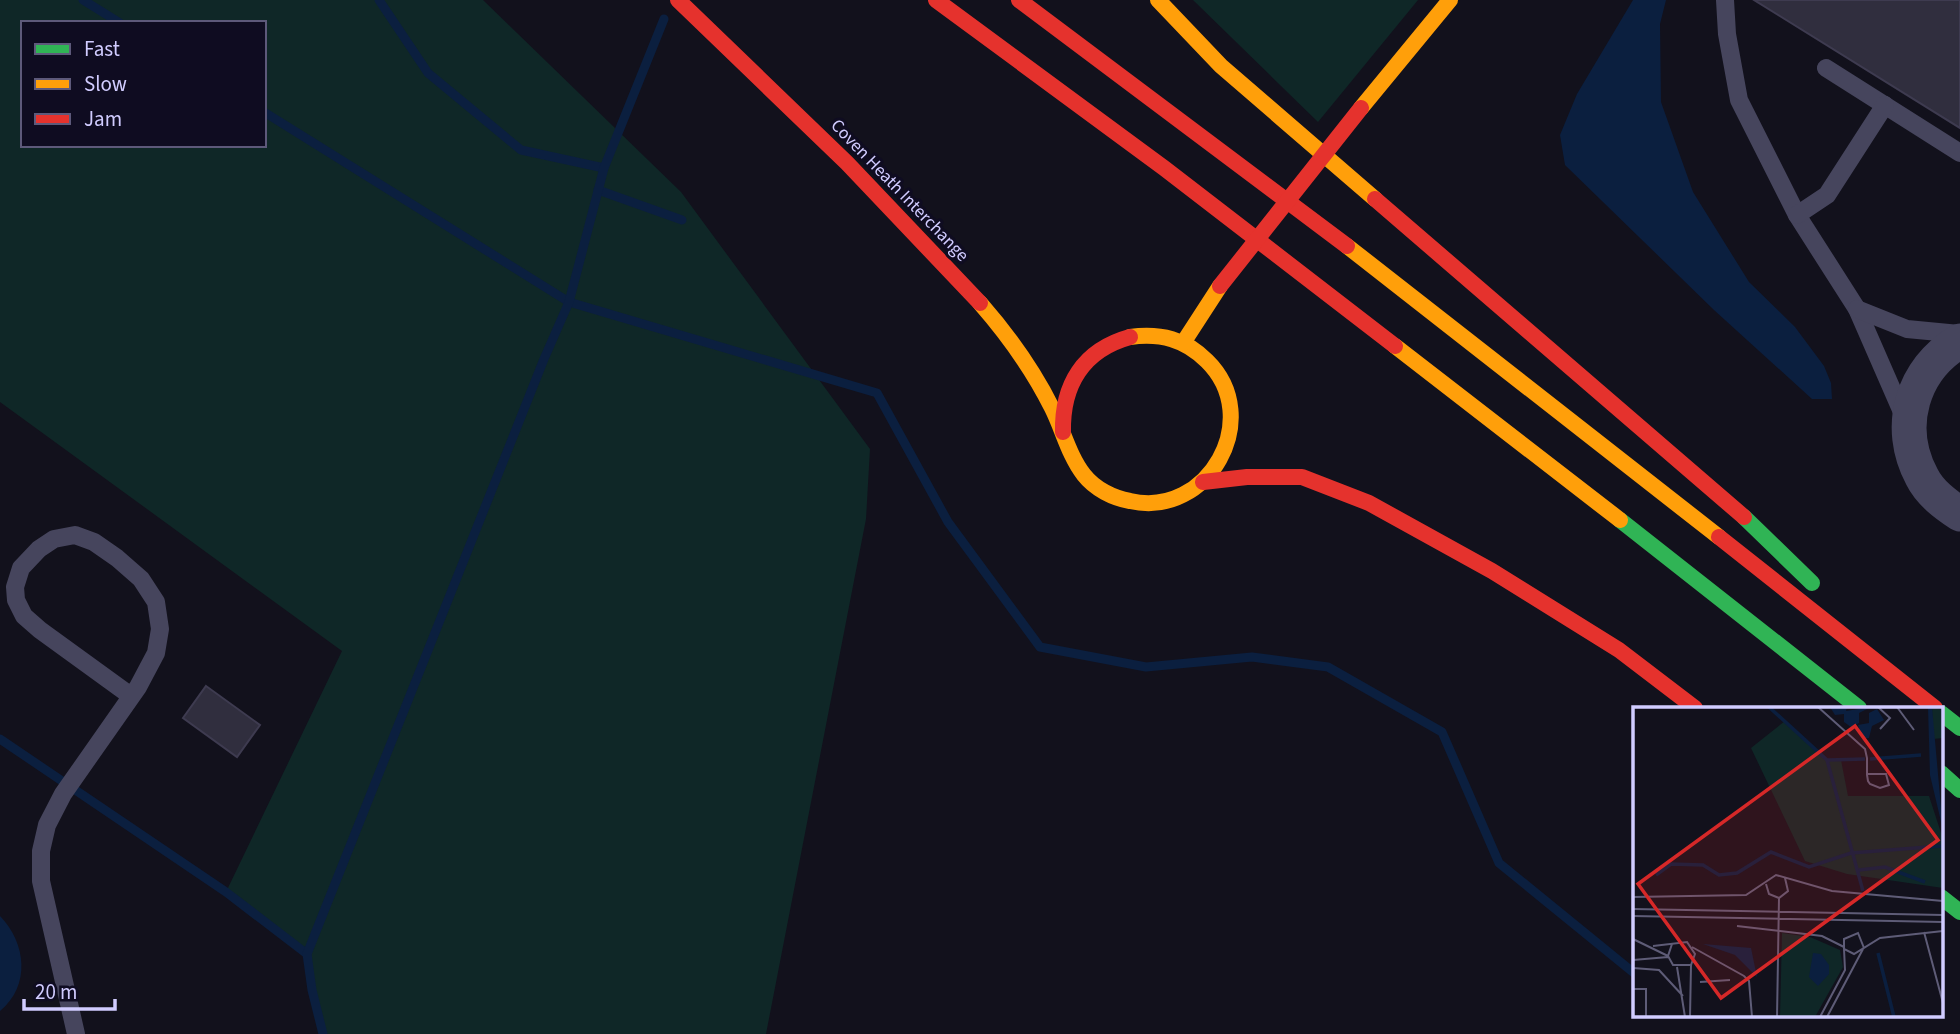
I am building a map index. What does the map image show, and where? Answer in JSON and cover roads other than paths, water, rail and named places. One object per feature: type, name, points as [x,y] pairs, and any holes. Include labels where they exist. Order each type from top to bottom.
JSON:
[{"type":"main road","name":"Coven Heath Interchange","points":[[678,0],[845,159],[981,302],[1028,366],[1063,432],[1071,456],[1086,477],[1107,493],[1131,502],[1157,503],[1182,496],[1203,482],[1221,460],[1231,434],[1231,406],[1222,379],[1205,356],[1183,342],[1156,334],[1130,335],[1106,344],[1086,360],[1071,381],[1063,406],[1063,432]]},
{"type":"main road","points":[[936,0],[1175,176],[1550,465],[1855,707]]},
{"type":"main road","points":[[1019,0],[1182,119],[1587,431],[1932,707]]},
{"type":"main road","points":[[1158,0],[1221,66],[1758,529],[1825,595]]},
{"type":"main road","points":[[1183,342],[1220,286],[1450,0]]},
{"type":"main road","points":[[1203,482],[1247,477],[1302,477],[1368,503],[1492,571],[1619,650],[1692,707]]},
{"type":"main road","points":[[1854,624],[1938,707]]},
{"type":"main road","points":[[1942,711],[1960,728]]},
{"type":"main road","points":[[1942,775],[1960,790]]},
{"type":"main road","points":[[1942,898],[1960,912]]},
{"type":"street","points":[[1960,341],[1945,350],[1925,372],[1912,398],[1908,426],[1912,453],[1923,479],[1940,500],[1960,514]]},
{"type":"lane","points":[[1725,0],[1727,34],[1739,100],[1797,215],[1857,309],[1908,426]]},
{"type":"lane","points":[[1826,68],[1960,153]]},
{"type":"lane","points":[[1797,215],[1827,195],[1885,105]]},
{"type":"lane","points":[[1857,309],[1907,329],[1960,334]]},
{"type":"lane","points":[[76,1034],[41,881],[41,851],[47,825],[63,794],[131,696],[156,653],[160,629],[156,602],[141,579],[117,558],[94,542],[75,536],[54,539],[39,549],[22,568],[15,587],[16,600],[24,616],[40,631],[131,696]]},
{"type":"water","points":[[1633,0],[1666,0],[1660,24],[1661,102],[1693,192],[1749,282],[1795,327],[1824,366],[1831,383],[1832,399],[1812,399],[1714,310],[1565,165],[1560,135],[1577,94]]},
{"type":"water","points":[[0,916],[15,939],[21,964],[17,989],[0,1011]]},
{"type":"waterway","points":[[83,0],[117,21]]},
{"type":"waterway","points":[[379,0],[428,73],[521,150],[604,168]]},
{"type":"waterway","points":[[323,1034],[312,990],[307,954],[569,302],[604,168],[664,19]]},
{"type":"waterway","points":[[266,113],[569,302],[877,393],[948,522],[1040,647],[1146,667],[1252,657],[1328,667],[1442,732],[1499,863],[1633,972]]},
{"type":"waterway","points":[[598,190],[682,220]]},
{"type":"waterway","points":[[0,739],[226,892],[307,954]]}]
